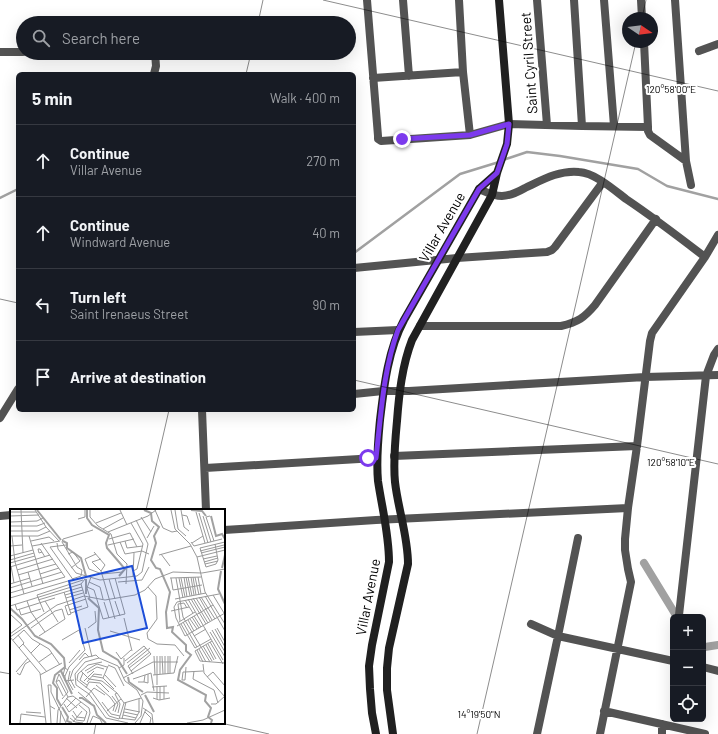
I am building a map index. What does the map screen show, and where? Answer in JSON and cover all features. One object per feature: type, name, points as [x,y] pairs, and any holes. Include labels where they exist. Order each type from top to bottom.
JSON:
[{"type":"main road","points":[[497,173],[507,144],[509,127],[499,0]]},
{"type":"main road","name":"Villar Avenue","points":[[376,734],[370,689],[369,666],[372,645],[390,562],[376,458],[383,391],[392,346],[398,330],[479,189],[497,173]]},
{"type":"main road","name":"Villar Avenue","points":[[393,734],[387,690],[387,668],[389,648],[408,564],[408,552],[395,483],[394,456],[400,392],[408,350],[412,340],[492,195],[497,173]]},
{"type":"street","points":[[367,0],[378,139],[381,141],[470,135],[509,127],[547,125],[648,127]]},
{"type":"street","points":[[403,0],[409,76]]},
{"type":"street","points":[[459,0],[463,72],[470,135]]},
{"type":"street","name":"Saint Cyril Street","points":[[537,0],[547,125]]},
{"type":"street","points":[[574,0],[582,126]]},
{"type":"street","points":[[604,0],[614,126]]},
{"type":"street","points":[[641,0],[642,12]]},
{"type":"street","points":[[674,0],[686,161],[691,185]]},
{"type":"street","points":[[699,51],[718,44]]},
{"type":"street","points":[[644,48],[648,131],[650,135],[686,161]]},
{"type":"street","points":[[0,52],[16,52]]},
{"type":"street","points":[[154,72],[156,60]]},
{"type":"street","points":[[372,78],[463,72]]},
{"type":"street","points":[[479,189],[492,195],[503,196],[518,192],[552,175],[563,172],[581,172],[590,174],[656,219],[705,257]]},
{"type":"street","points":[[356,268],[457,258],[547,252],[552,250],[603,182]]},
{"type":"street","points":[[420,326],[561,326],[572,323],[585,317],[596,305],[656,219]]},
{"type":"street","points":[[600,734],[631,582],[625,550],[625,539],[648,349],[652,333],[705,257],[718,235]]},
{"type":"street","points":[[356,332],[398,330]]},
{"type":"street","points":[[679,614],[706,376],[714,355],[718,349]]},
{"type":"street","points":[[356,394],[383,391],[400,392],[644,377],[718,375]]},
{"type":"street","points":[[0,418],[16,392]]},
{"type":"street","points":[[202,412],[206,509]]},
{"type":"street","points":[[394,456],[637,446]]},
{"type":"street","points":[[205,468],[376,458]]},
{"type":"street","points":[[225,530],[402,518],[628,508]]},
{"type":"street","points":[[0,516],[10,515]]},
{"type":"street","points":[[537,734],[578,538]]},
{"type":"street","points":[[531,624],[558,636],[670,659]]},
{"type":"street","points":[[706,668],[718,670]]},
{"type":"street","points":[[604,711],[705,734]]},
{"type":"street","points":[[662,724],[662,734]]},
{"type":"waterway","points":[[503,160],[527,152],[638,169],[667,186],[718,199]]},
{"type":"waterway","points":[[356,252],[460,174],[499,162]]},
{"type":"waterway","points":[[0,198],[16,190]]},
{"type":"waterway","points":[[644,563],[675,614]]},
{"type":"waterway","points":[[706,647],[718,645]]},
{"type":"route","points":[[368,458],[376,458],[383,391],[392,346],[398,330],[479,189],[497,173],[507,144],[509,124],[470,135],[402,139]]}]
